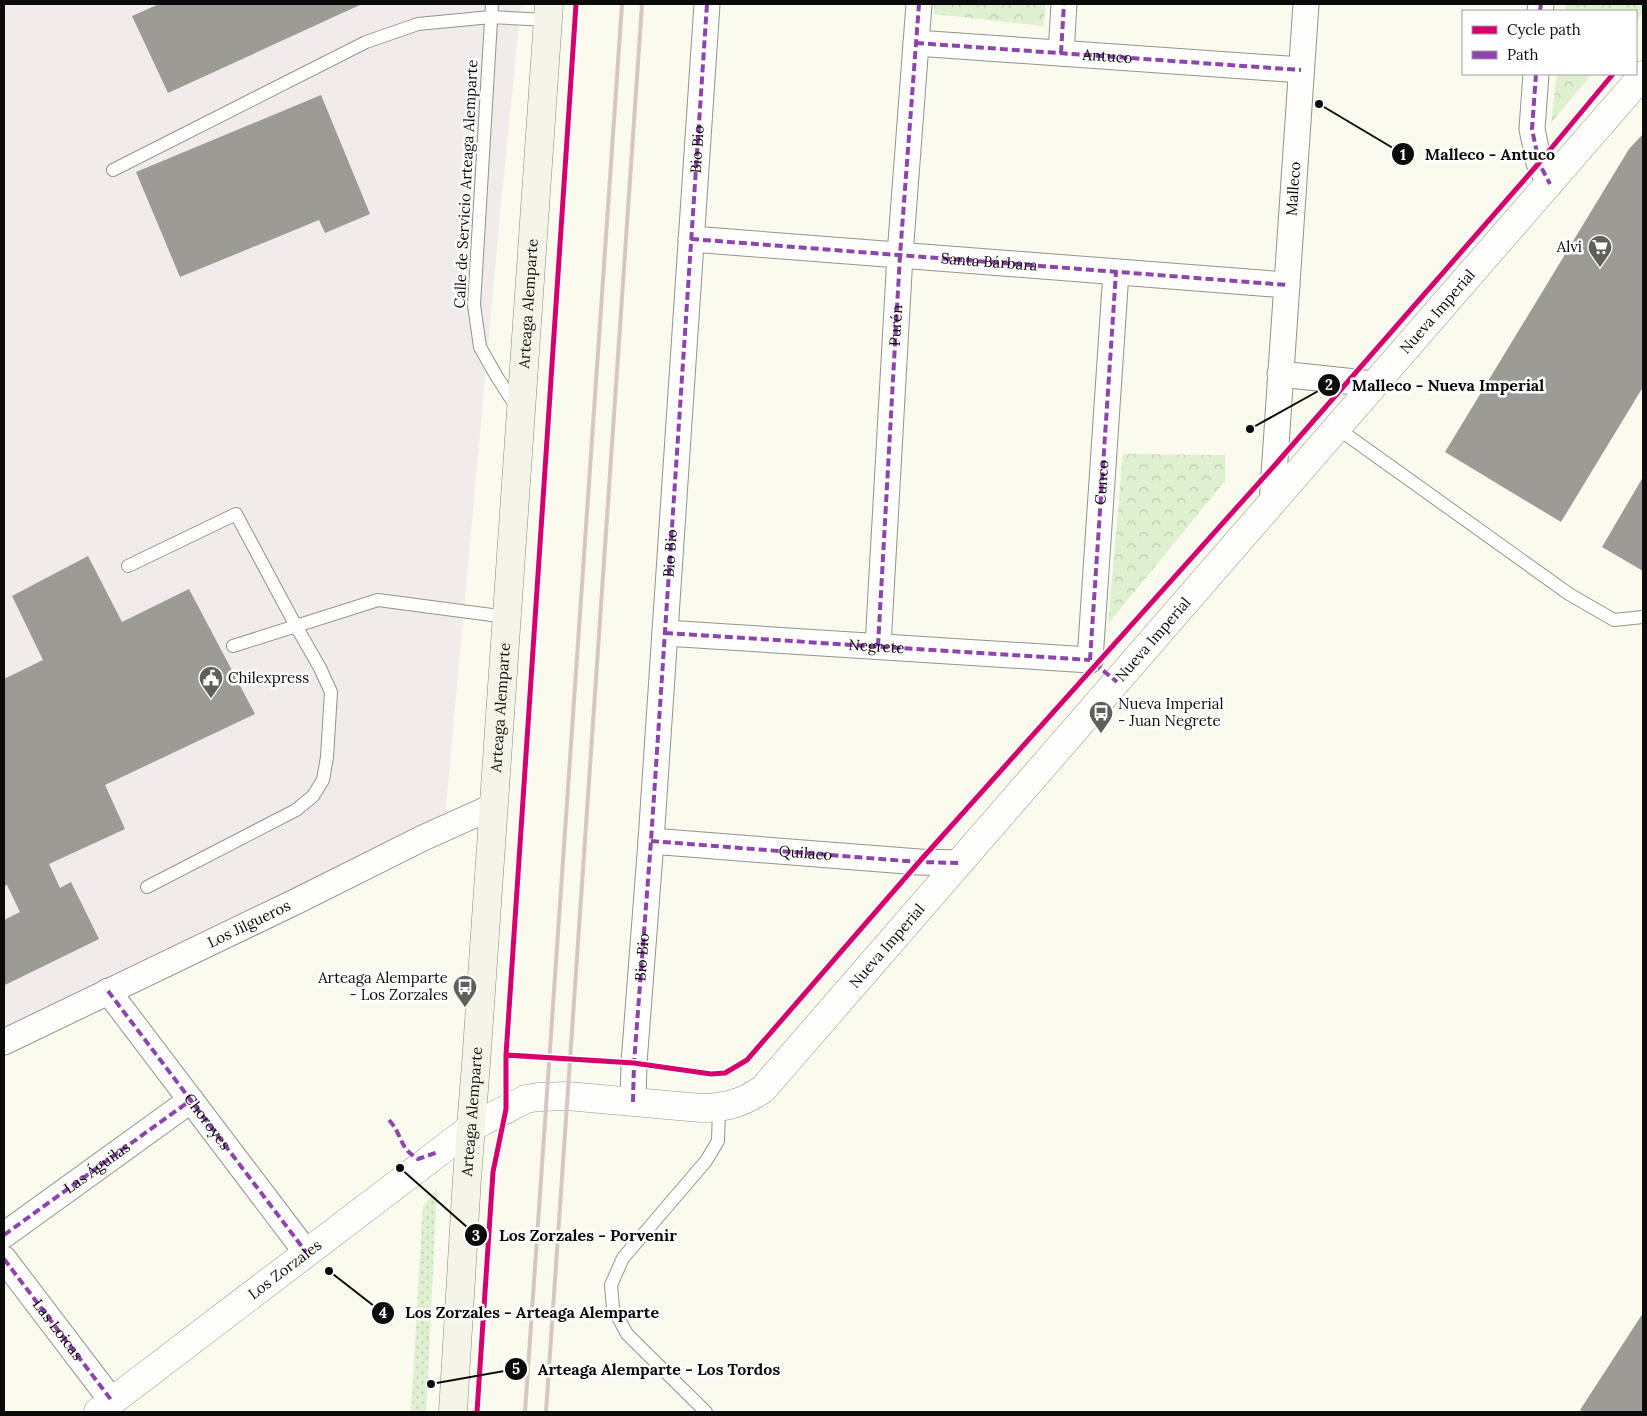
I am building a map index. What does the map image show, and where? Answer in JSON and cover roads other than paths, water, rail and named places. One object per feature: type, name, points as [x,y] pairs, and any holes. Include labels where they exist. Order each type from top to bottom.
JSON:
[{"type":"main road","name":"Arteaga Alemparte","points":[[453,1412],[467,1178],[548,12]]},
{"type":"street","name":"Bio Bio","points":[[633,1102],[634,1063],[651,841],[707,4]]},
{"type":"street","name":"Purén","points":[[878,646],[900,255],[919,4]]},
{"type":"street","points":[[1061,53],[1064,4]]},
{"type":"street","name":"Malleco","points":[[1272,504],[1306,4]]},
{"type":"street","name":"Antuco","points":[[916,42],[1301,70]]},
{"type":"street","points":[[1536,75],[1532,129],[1540,163],[1550,184]]},
{"type":"street","name":"Nueva Imperial","points":[[472,1127],[526,1099],[538,1097],[568,1096],[719,1108],[737,1104],[750,1098],[773,1078],[1643,75]]},
{"type":"street","name":"Santa Bárbara","points":[[691,239],[1287,285]]},
{"type":"street","name":"Cunco","points":[[1090,660],[1116,272]]},
{"type":"street","points":[[1280,374],[1374,384]]},
{"type":"street","name":"Negrete","points":[[665,632],[1090,660]]},
{"type":"street","points":[[1090,660],[1117,682]]},
{"type":"street","name":"Los Jilgueros","points":[[4,1042],[423,838],[494,806]]},
{"type":"street","name":"Quilaco","points":[[651,841],[919,862],[960,863]]},
{"type":"street","name":"Choroyes","points":[[108,991],[306,1252]]},
{"type":"street","name":"Las Águilas","points":[[4,1235],[191,1100]]},
{"type":"street","name":"Los Zorzales","points":[[105,1407],[472,1127]]},
{"type":"street","name":"Las Loicas","points":[[4,1259],[105,1407]]},
{"type":"lane","name":"Calle de Servicio Arteaga Alemparte","points":[[492,4],[474,305],[480,347],[521,414]]},
{"type":"lane","points":[[113,170],[366,42],[418,24],[548,12]]},
{"type":"lane","points":[[1337,428],[1569,594],[1614,620],[1643,617]]},
{"type":"lane","points":[[128,566],[236,514],[320,668],[330,692],[323,780],[313,796],[296,810],[147,887]]},
{"type":"lane","points":[[233,646],[378,600],[507,617]]},
{"type":"lane","points":[[706,1412],[627,1334],[613,1308],[611,1285],[623,1258],[706,1161],[718,1141],[719,1108]]},
{"type":"railway","points":[[525,1412],[622,4]]},
{"type":"railway","points":[[546,1412],[642,4]]},
{"type":"place","name":"Malleco - Antuco","points":[[1319,104]]},
{"type":"place","name":"Alvi","points":[[1600,268]]},
{"type":"place","name":"Malleco - Nueva Imperial","points":[[1250,429]]},
{"type":"place","name":"Chilexpress","points":[[211,699]]},
{"type":"place","name":"Nueva Imperial - Juan Negrete","points":[[1101,734]]},
{"type":"place","name":"Arteaga Alemparte - Los Zorzales","points":[[465,1008]]},
{"type":"place","name":"Los Zorzales - Porvenir","points":[[400,1168]]},
{"type":"place","name":"Los Zorzales - Arteaga Alemparte","points":[[329,1271]]},
{"type":"place","name":"Arteaga Alemparte - Los Tordos","points":[[431,1384]]}]
